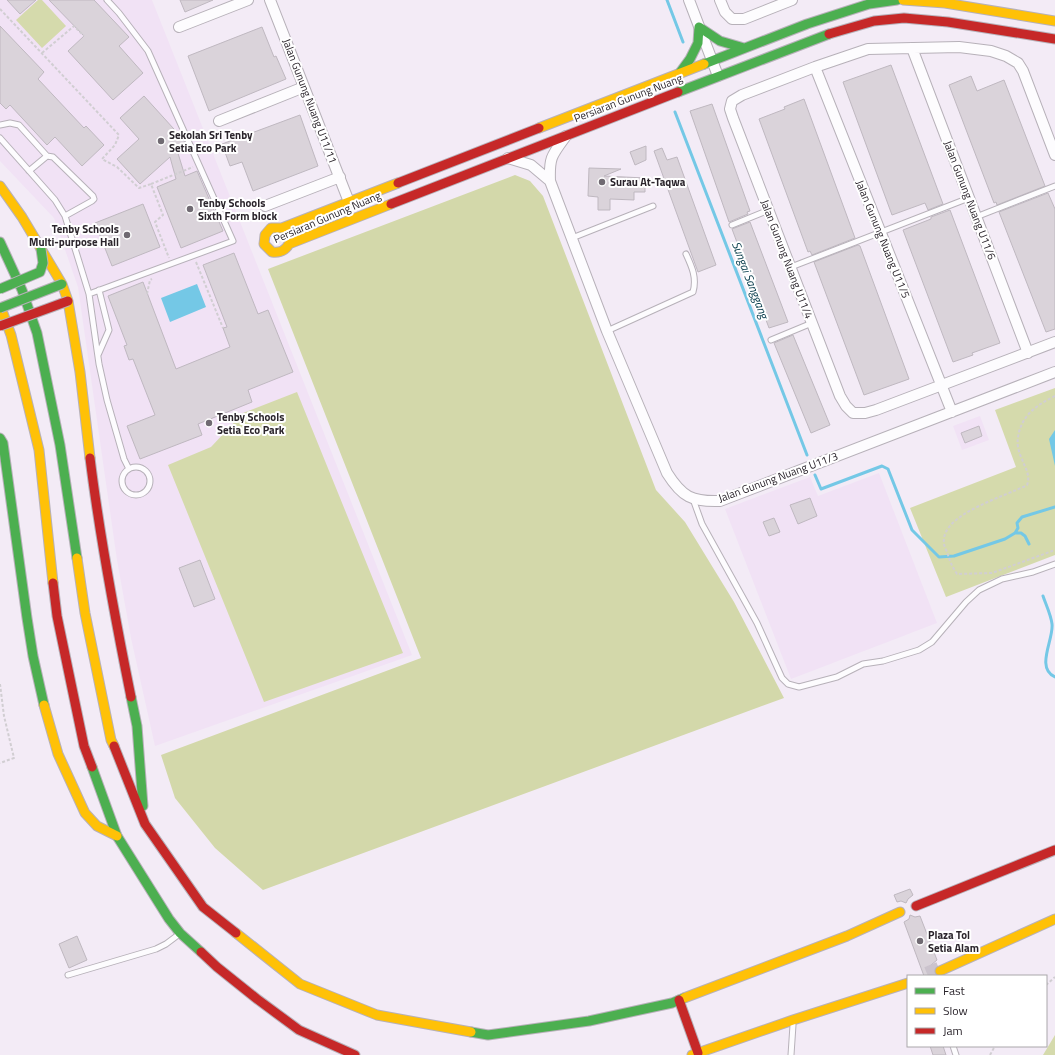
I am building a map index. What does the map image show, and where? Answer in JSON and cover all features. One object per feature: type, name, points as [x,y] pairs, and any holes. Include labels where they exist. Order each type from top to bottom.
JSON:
[{"type":"main road","name":"Persiaran Gunung Nuang","points":[[898,0],[869,4],[807,24],[282,228],[272,228],[265,234],[264,238],[266,246],[272,252],[282,252],[289,244],[566,135],[816,38],[874,21],[904,18],[948,22],[1055,39]]},
{"type":"main road","points":[[903,0],[945,4],[1055,21]]},
{"type":"main road","points":[[699,27],[712,38],[722,43],[744,48]]},
{"type":"main road","points":[[678,74],[690,59],[698,43],[699,27]]},
{"type":"main road","points":[[0,186],[22,217],[41,248],[62,284],[68,301],[80,372],[95,498],[116,621],[137,726],[145,824]]},
{"type":"main road","points":[[0,242],[22,290],[37,333],[60,444],[85,613],[111,740],[145,824],[203,907],[300,984],[377,1015],[488,1035],[589,1021],[672,1003],[847,936],[900,912]]},
{"type":"main road","points":[[0,288],[40,272],[43,263],[41,248]]},
{"type":"main road","points":[[0,308],[62,284]]},
{"type":"main road","points":[[0,326],[68,301]]},
{"type":"main road","points":[[0,304],[11,335],[39,450],[57,616],[84,746],[118,836],[169,919],[180,933],[245,990],[300,1030],[355,1055]]},
{"type":"main road","points":[[0,438],[3,443],[33,656],[44,705],[58,754],[85,813],[97,826],[118,836]]},
{"type":"main road","points":[[916,906],[1055,850]]},
{"type":"main road","points":[[940,971],[1055,919]]},
{"type":"main road","points":[[679,1000],[695,1054],[793,1020],[907,983]]},
{"type":"street","points":[[179,27],[248,0]]},
{"type":"street","name":"Jalan Gunung Nuang U11/11","points":[[270,0],[349,202]]},
{"type":"street","points":[[689,0],[718,76]]},
{"type":"street","points":[[720,0],[725,12],[732,19],[744,20],[792,0]]},
{"type":"street","points":[[815,67],[868,49],[958,47],[991,51],[1006,56],[1018,63],[1023,71],[1055,155]]},
{"type":"street","name":"Jalan Gunung Nuang U11/6","points":[[912,48],[1028,353]]},
{"type":"street","name":"Jalan Gunung Nuang U11/4","points":[[815,67],[742,95],[732,101],[730,109],[840,396],[853,414],[864,413],[876,410],[941,385]]},
{"type":"street","name":"Jalan Gunung Nuang U11/5","points":[[815,67],[952,412]]},
{"type":"street","points":[[219,121],[304,87]]},
{"type":"street","points":[[566,135],[554,151],[550,164],[550,181],[607,331],[666,473],[674,485],[693,499]]},
{"type":"street","points":[[508,158],[531,165],[550,181]]},
{"type":"street","points":[[265,206],[340,177]]},
{"type":"street","points":[[941,385],[1055,342]]},
{"type":"street","name":"Jalan Gunung Nuang U11/3","points":[[693,499],[705,501],[720,500],[1055,372]]},
{"type":"lane","points":[[89,294],[232,240],[148,51],[119,13],[107,0]]},
{"type":"lane","points":[[0,125],[10,123],[19,125],[47,156],[57,159],[93,196],[94,199],[92,201],[65,216]]},
{"type":"lane","points":[[0,138],[55,200],[65,216],[89,294],[98,356],[107,400],[124,459],[129,469]]},
{"type":"lane","points":[[29,171],[47,156]]},
{"type":"lane","points":[[976,217],[1055,186]]},
{"type":"lane","points":[[791,267],[969,198]]},
{"type":"lane","points":[[572,238],[653,206]]},
{"type":"lane","points":[[732,224],[769,210]]},
{"type":"lane","points":[[607,331],[693,292],[695,285],[694,270],[686,254]]},
{"type":"lane","points":[[98,356],[109,330],[99,290]]},
{"type":"lane","points":[[771,340],[812,323]]},
{"type":"lane","points":[[138,467],[146,471],[150,484],[141,495],[132,495],[124,490],[122,481],[125,472],[129,469],[138,467]]},
{"type":"lane","points":[[693,499],[702,524],[757,623],[782,678],[788,684],[799,687],[837,676],[863,664],[883,662],[919,650],[932,642],[966,602],[979,590],[1002,579],[1033,572],[1055,564]]},
{"type":"lane","points":[[68,976],[156,949],[166,944],[180,933]]},
{"type":"lane","points":[[791,1055],[793,1020]]},
{"type":"path","points":[[0,9],[119,135],[115,144],[102,159],[117,167],[139,188],[199,165]]},
{"type":"path","points":[[42,53],[74,26],[84,36]]},
{"type":"path","points":[[151,184],[163,214],[155,222],[171,264]]},
{"type":"path","points":[[190,264],[196,262],[223,328]]},
{"type":"path","points":[[147,294],[150,280],[156,278]]},
{"type":"path","points":[[1055,396],[1040,403],[1031,411],[1020,427],[1017,440],[1028,475],[1029,480],[1027,485],[964,513],[952,524],[944,535],[944,543],[946,551],[957,574],[992,573],[1055,550]]},
{"type":"path","points":[[0,684],[4,716],[14,758],[0,763]]},
{"type":"path","points":[[1047,985],[1055,977]]},
{"type":"shaded area","name":"Tenby Schools Setia Eco Park","points":[[0,0],[152,0],[412,655],[155,746],[131,638],[117,560],[78,287],[54,218],[0,161]]},
{"type":"shaded area","points":[[980,416],[989,440],[962,450],[953,426]]},
{"type":"shaded area","points":[[879,473],[937,623],[791,679],[725,509],[810,477],[818,496]]},
{"type":"green space","points":[[38,0],[42,0],[66,26],[42,48],[16,20]]},
{"type":"green space","points":[[515,175],[530,181],[543,196],[656,490],[685,522],[734,602],[784,698],[263,890],[215,848],[175,798],[161,755],[421,658],[268,269]]},
{"type":"green space","points":[[1055,388],[1055,555],[946,597],[910,508],[1016,467],[995,410]]},
{"type":"green space","points":[[297,392],[403,653],[264,702],[168,465],[211,447],[243,413]]},
{"type":"green space","points":[[1055,1035],[1055,1055],[1043,1055]]},
{"type":"water","points":[[197,284],[206,307],[170,322],[161,298]]},
{"type":"water","points":[[1055,430],[1055,466],[1049,439]]},
{"type":"building","points":[[7,0],[36,0],[20,14]]},
{"type":"building","points":[[49,0],[94,0],[129,37],[119,46],[143,73],[113,100],[68,51],[84,36]]},
{"type":"building","points":[[180,0],[213,0],[185,12]]},
{"type":"building","points":[[0,26],[44,72],[38,79],[84,128],[86,126],[104,145],[82,166],[55,137],[47,145],[10,105],[6,109],[0,103]]},
{"type":"building","points":[[262,27],[274,57],[276,56],[286,79],[209,111],[188,56]]},
{"type":"building","points":[[891,65],[943,204],[928,210],[925,203],[892,215],[843,82]]},
{"type":"building","points":[[971,76],[977,91],[1004,80],[1045,186],[997,205],[996,202],[994,203],[949,85]]},
{"type":"building","points":[[144,96],[183,139],[185,143],[177,150],[185,176],[197,171],[223,231],[181,248],[157,187],[176,179],[170,157],[140,184],[117,159],[139,139],[120,118]]},
{"type":"building","points":[[804,99],[855,238],[812,255],[810,251],[808,252],[759,119],[785,109],[784,107]]},
{"type":"building","points":[[712,104],[750,211],[747,212],[748,214],[729,222],[690,111]]},
{"type":"building","points":[[300,115],[318,166],[253,191],[242,162],[230,166],[222,144]]},
{"type":"building","points":[[646,146],[646,160],[635,165],[630,152]]},
{"type":"building","points":[[662,148],[667,160],[677,157],[716,265],[698,272],[654,151]]},
{"type":"building","points":[[589,168],[621,169],[604,176],[645,178],[645,192],[634,192],[634,200],[610,199],[610,210],[598,210],[598,197],[588,196]]},
{"type":"building","points":[[1048,193],[1055,209],[1055,329],[1046,332],[999,212]]},
{"type":"building","name":"Tenby Schools Multi-purpose Hall","points":[[143,204],[160,247],[112,266],[95,223]]},
{"type":"building","points":[[950,210],[1000,343],[972,353],[973,355],[953,362],[903,230]]},
{"type":"building","points":[[750,222],[788,322],[769,328],[732,229]]},
{"type":"building","points":[[858,245],[860,246],[909,379],[864,395],[814,262]]},
{"type":"building","points":[[234,253],[258,314],[268,310],[293,372],[248,390],[252,402],[198,424],[202,435],[140,459],[127,426],[155,415],[133,359],[129,360],[124,346],[127,345],[108,296],[143,282],[176,369],[230,347],[223,328],[227,327],[203,265]]},
{"type":"building","points":[[793,335],[830,425],[811,433],[774,343]]},
{"type":"building","points":[[979,426],[982,436],[965,443],[961,433]]},
{"type":"building","points":[[810,498],[817,516],[798,524],[790,505]]},
{"type":"building","points":[[774,518],[780,532],[769,536],[763,522]]},
{"type":"building","points":[[200,560],[215,599],[194,607],[179,568]]},
{"type":"building","points":[[910,889],[913,895],[906,903],[901,901],[897,902],[894,895]]},
{"type":"building","name":"Plaza Tol Setia Alam","points":[[910,915],[915,917],[920,916],[937,960],[931,965],[929,970],[930,975],[924,975],[904,922],[909,919]]},
{"type":"building","points":[[77,936],[87,960],[69,968],[59,944]]},
{"type":"building","points":[[930,1047],[943,1047],[946,1055],[933,1055]]},
{"type":"waterway","name":"Sungai Sanggang","points":[[667,0],[683,42]]},
{"type":"waterway","name":"Sungai Sanggang","points":[[675,112],[807,455]]},
{"type":"waterway","name":"Sungai Sanggang","points":[[815,475],[821,489],[882,466],[888,469],[912,530],[939,557],[954,556],[1005,539],[1015,533],[1021,533],[1025,536],[1029,544]]},
{"type":"waterway","points":[[1015,533],[1018,528],[1017,523],[1022,517],[1055,507]]},
{"type":"waterway","name":"Sungai Sanggang","points":[[1043,596],[1052,624],[1046,667],[1049,673],[1055,677]]},
{"type":"tunnel","points":[[930,975],[940,971]]},
{"type":"traffic: fast","points":[[704,64],[807,24],[869,4],[897,0]]},
{"type":"traffic: fast","points":[[699,27],[720,41],[744,48]]},
{"type":"traffic: fast","points":[[679,74],[690,59],[698,43],[699,27]]},
{"type":"traffic: fast","points":[[678,92],[829,34]]},
{"type":"traffic: fast","points":[[0,242],[22,290],[37,333],[60,445],[77,558]]},
{"type":"traffic: fast","points":[[0,289],[40,272],[43,263],[41,249]]},
{"type":"traffic: fast","points":[[0,308],[62,284]]},
{"type":"traffic: fast","points":[[0,438],[3,443],[33,656],[44,705]]},
{"type":"traffic: fast","points":[[131,697],[137,726],[143,806]]},
{"type":"traffic: fast","points":[[92,767],[117,836],[169,919],[180,933],[201,952]]},
{"type":"traffic: fast","points":[[471,1032],[488,1035],[589,1021],[672,1003],[684,998]]},
{"type":"traffic: slow","points":[[903,0],[945,3],[1055,21]]},
{"type":"traffic: slow","points":[[539,128],[704,64]]},
{"type":"traffic: slow","points":[[391,204],[289,244],[280,252],[272,252],[264,244],[265,235],[271,228],[282,228],[398,183]]},
{"type":"traffic: slow","points":[[0,186],[22,217],[62,284],[68,301],[80,372],[90,458]]},
{"type":"traffic: slow","points":[[1,308],[11,335],[39,450],[53,583]]},
{"type":"traffic: slow","points":[[77,558],[85,613],[111,740],[114,746]]},
{"type":"traffic: slow","points":[[44,705],[58,754],[85,813],[97,826],[117,836]]},
{"type":"traffic: slow","points":[[684,998],[847,936],[900,912]]},
{"type":"traffic: slow","points":[[940,971],[1055,919]]},
{"type":"traffic: slow","points":[[236,933],[300,984],[377,1015],[471,1032]]},
{"type":"traffic: slow","points":[[692,1055],[793,1020],[907,983]]},
{"type":"traffic: jam","points":[[829,34],[874,21],[904,18],[948,22],[1055,39]]},
{"type":"traffic: jam","points":[[391,204],[678,92]]},
{"type":"traffic: jam","points":[[398,183],[539,128]]},
{"type":"traffic: jam","points":[[0,326],[68,301]]},
{"type":"traffic: jam","points":[[90,458],[108,578],[131,697]]},
{"type":"traffic: jam","points":[[53,583],[57,616],[84,746],[92,767]]},
{"type":"traffic: jam","points":[[114,746],[145,824],[203,907],[236,933]]},
{"type":"traffic: jam","points":[[916,906],[1055,850]]},
{"type":"traffic: jam","points":[[201,952],[217,967],[257,999],[299,1030],[355,1055]]},
{"type":"traffic: jam","points":[[679,1000],[698,1053]]},
{"type":"place","name":"Sekolah Sri Tenby Setia Eco Park","points":[[161,141]]},
{"type":"place","name":"Surau At-Taqwa","points":[[602,182]]},
{"type":"place","name":"Tenby Schools Sixth Form block","points":[[190,209]]},
{"type":"place","name":"Tenby Schools Multi-purpose Hall","points":[[127,235]]},
{"type":"place","name":"Tenby Schools Setia Eco Park","points":[[209,423]]},
{"type":"place","name":"Plaza Tol Setia Alam","points":[[920,941]]}]
